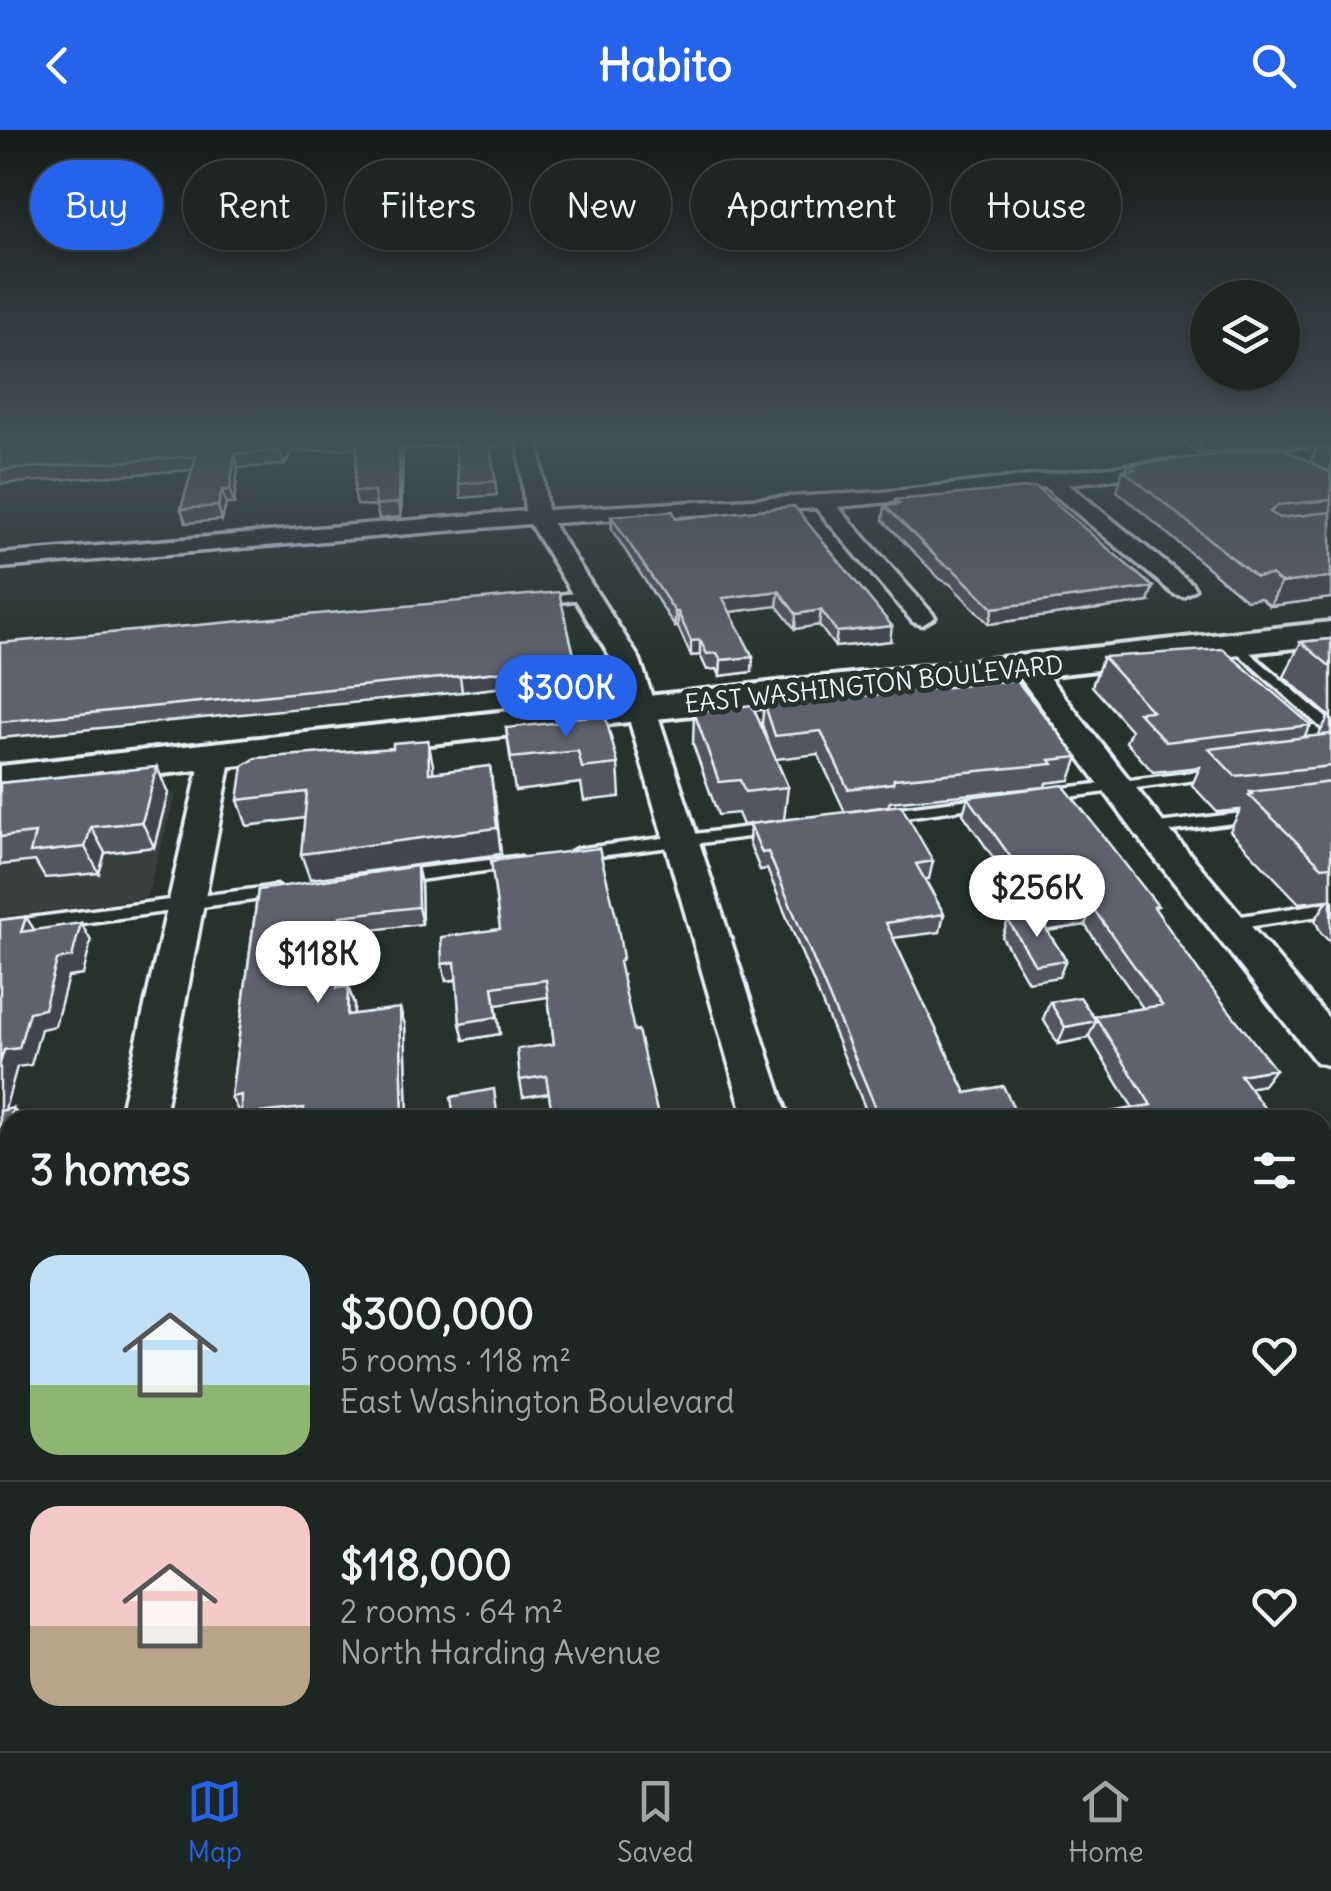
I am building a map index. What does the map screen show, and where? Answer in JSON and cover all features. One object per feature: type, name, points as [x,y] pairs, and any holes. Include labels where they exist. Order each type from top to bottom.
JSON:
[{"type":"main road","name":"EAST WASHINGTON BOULEVARD","points":[[0,779],[1211,651],[1331,633]]},
{"type":"street","points":[[537,514],[626,660],[764,1110]]},
{"type":"street","points":[[0,561],[597,514]]},
{"type":"street","points":[[832,514],[922,617]]},
{"type":"street","points":[[1091,514],[1183,589]]},
{"type":"street","points":[[1027,668],[1150,829],[1331,1050]]},
{"type":"street","points":[[143,1110],[217,755]]},
{"type":"lane","points":[[527,602],[585,596]]},
{"type":"lane","points":[[1211,651],[1331,729]]},
{"type":"lane","points":[[1025,798],[1237,770]]},
{"type":"lane","points":[[873,816],[1006,800]]},
{"type":"lane","points":[[1150,829],[1281,813]]},
{"type":"lane","points":[[564,855],[797,826]]},
{"type":"lane","points":[[386,878],[524,860]]},
{"type":"lane","points":[[0,928],[286,891]]},
{"type":"lane","points":[[1228,924],[1331,908]]},
{"type":"shaded area","points":[[176,794],[146,898],[0,917],[0,813]]},
{"type":"building","points":[[674,514],[676,519],[725,514],[800,514],[892,626],[837,632],[821,610],[796,614],[779,591],[723,598],[753,657],[721,660],[717,653],[707,654],[700,640],[691,641],[678,612],[611,516]]},
{"type":"building","points":[[893,514],[1067,514],[1153,587],[993,608]]},
{"type":"building","points":[[1177,514],[1272,514],[1279,518],[1331,514],[1331,577],[1281,583],[1271,575],[1256,577]]},
{"type":"building","points":[[559,592],[576,663],[0,722],[0,643]]},
{"type":"building","points":[[1331,639],[1331,667],[1301,642]]},
{"type":"building","points":[[1223,649],[1311,725],[1166,742],[1138,712],[1152,711],[1103,657]]},
{"type":"building","points":[[1016,680],[1078,757],[1050,760],[1053,764],[894,779],[893,783],[848,789],[821,731],[775,736],[764,702],[803,698],[805,702]]},
{"type":"building","points":[[752,705],[788,787],[745,792],[740,780],[719,782],[694,712]]},
{"type":"building","points":[[605,715],[618,764],[582,768],[578,751],[511,758],[506,728]]},
{"type":"building","points":[[1331,734],[1331,766],[1235,776],[1209,749]]},
{"type":"building","points":[[428,740],[429,773],[490,766],[497,828],[301,854],[307,792],[238,800],[243,766],[256,758],[393,748],[393,743]]},
{"type":"building","points":[[157,767],[142,822],[91,827],[85,847],[30,853],[35,833],[0,837],[0,783]]},
{"type":"building","points":[[1331,782],[1331,866],[1322,867],[1249,795]]},
{"type":"building","points":[[1063,785],[1158,906],[1154,907],[1199,972],[1275,1069],[1240,1075],[1266,1110],[1122,1110],[1151,1105],[1095,1016],[1162,1005],[1092,907],[1051,914],[968,797]]},
{"type":"building","points":[[901,805],[933,861],[916,864],[944,914],[886,923],[966,1093],[1003,1086],[1015,1110],[877,1110],[768,852],[762,853],[750,824]]},
{"type":"building","points":[[599,848],[616,916],[623,958],[619,962],[634,1031],[638,1030],[657,1110],[551,1110],[546,1076],[520,1080],[517,1049],[554,1044],[546,980],[493,987],[497,1017],[460,1023],[455,962],[442,964],[441,937],[500,929],[491,861]]},
{"type":"building","points":[[417,866],[418,907],[340,916],[337,988],[348,987],[347,1015],[400,1008],[403,1110],[241,1110],[241,1095],[231,1097],[258,890]]},
{"type":"building","points":[[1037,915],[1066,960],[1035,965],[1008,920]]},
{"type":"building","points":[[26,917],[21,932],[81,923],[72,957],[57,960],[44,1009],[29,1012],[19,1048],[4,1050],[0,1063],[0,920]]},
{"type":"building","points":[[1080,997],[1096,1021],[1065,1027],[1050,1002]]},
{"type":"building","points":[[494,1089],[497,1110],[453,1110],[451,1097]]}]
